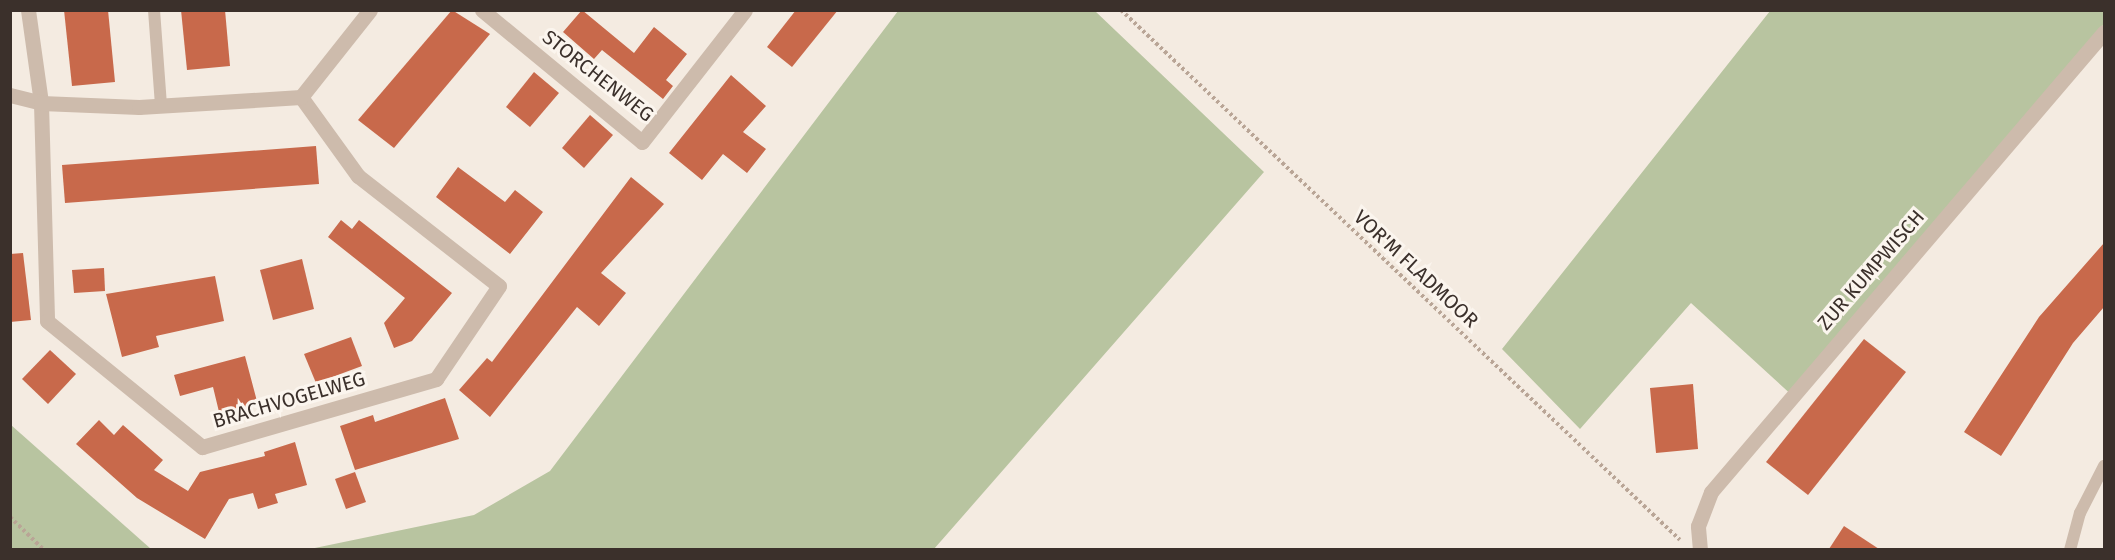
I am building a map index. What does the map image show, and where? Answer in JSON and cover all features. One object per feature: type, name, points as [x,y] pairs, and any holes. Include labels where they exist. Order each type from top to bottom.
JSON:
[{"type":"street","name":"BRACHVOGELWEG","points":[[28,10],[41,103],[47,321],[202,447],[436,379],[499,286],[358,176],[301,97]]},
{"type":"street","points":[[10,95],[41,103],[161,106],[301,97],[370,10]]},
{"type":"street","name":"STORCHENWEG","points":[[482,10],[642,142],[745,10]]},
{"type":"street","name":"ZUR KUMPWISCH","points":[[1700,549],[1698,526],[1711,492],[2104,32]]},
{"type":"lane","points":[[154,10],[161,106]]},
{"type":"lane","points":[[2070,549],[2080,513],[2104,466]]},
{"type":"path","name":"VOR'M FLADMOOR","points":[[1121,10],[1690,549]]},
{"type":"path","points":[[10,516],[44,549]]},
{"type":"green space","points":[[898,11],[1095,11],[1264,172],[934,549],[310,549],[474,515],[550,471]]},
{"type":"green space","points":[[1770,11],[2104,11],[2104,24],[1795,398],[1691,303],[1580,429],[1502,349]]},
{"type":"green space","points":[[11,425],[151,549],[11,549]]},
{"type":"building","points":[[64,10],[108,10],[115,82],[72,86]]},
{"type":"building","points":[[181,10],[225,10],[230,66],[187,70]]},
{"type":"building","points":[[452,10],[490,34],[394,148],[358,120]]},
{"type":"building","points":[[582,10],[634,53],[654,27],[687,54],[666,80],[673,86],[663,99],[602,50],[594,59],[563,32]]},
{"type":"building","points":[[796,10],[838,10],[792,67],[767,47]]},
{"type":"building","points":[[534,72],[559,93],[530,127],[506,107]]},
{"type":"building","points":[[731,75],[766,106],[743,132],[766,149],[747,173],[723,154],[702,180],[669,153]]},
{"type":"building","points":[[590,115],[613,135],[584,168],[562,148]]},
{"type":"building","points":[[316,146],[319,184],[65,203],[62,165]]},
{"type":"building","points":[[458,167],[505,202],[515,190],[543,212],[510,254],[436,197]]},
{"type":"building","points":[[631,177],[664,204],[601,273],[626,293],[599,326],[577,307],[490,417],[459,390],[487,358],[492,362]]},
{"type":"building","points":[[341,220],[352,229],[359,220],[452,293],[412,341],[394,348],[384,323],[405,298],[328,237]]},
{"type":"building","points":[[2104,243],[2104,307],[2073,343],[2001,456],[1964,432],[2039,317]]},
{"type":"building","points":[[23,253],[31,320],[10,322],[10,254]]},
{"type":"building","points":[[302,259],[314,309],[273,320],[260,270]]},
{"type":"building","points":[[104,268],[105,291],[74,293],[72,270]]},
{"type":"building","points":[[215,276],[224,321],[156,336],[159,347],[122,357],[106,294]]},
{"type":"building","points":[[351,337],[362,366],[316,383],[304,354]]},
{"type":"building","points":[[1864,339],[1906,372],[1808,495],[1766,462]]},
{"type":"building","points":[[50,350],[76,374],[48,404],[22,379]]},
{"type":"building","points":[[245,356],[258,405],[220,416],[213,387],[180,396],[174,375]]},
{"type":"building","points":[[1693,384],[1698,449],[1656,453],[1650,388]]},
{"type":"building","points":[[445,398],[459,439],[355,470],[340,426],[373,415],[375,422]]},
{"type":"building","points":[[99,420],[114,435],[123,425],[163,460],[154,470],[188,491],[200,472],[265,456],[264,452],[295,442],[307,485],[275,494],[278,503],[258,509],[253,493],[229,499],[205,539],[137,498],[76,444]]},
{"type":"building","points":[[355,472],[366,502],[346,509],[335,479]]},
{"type":"building","points":[[1844,526],[1879,549],[1829,549]]}]
